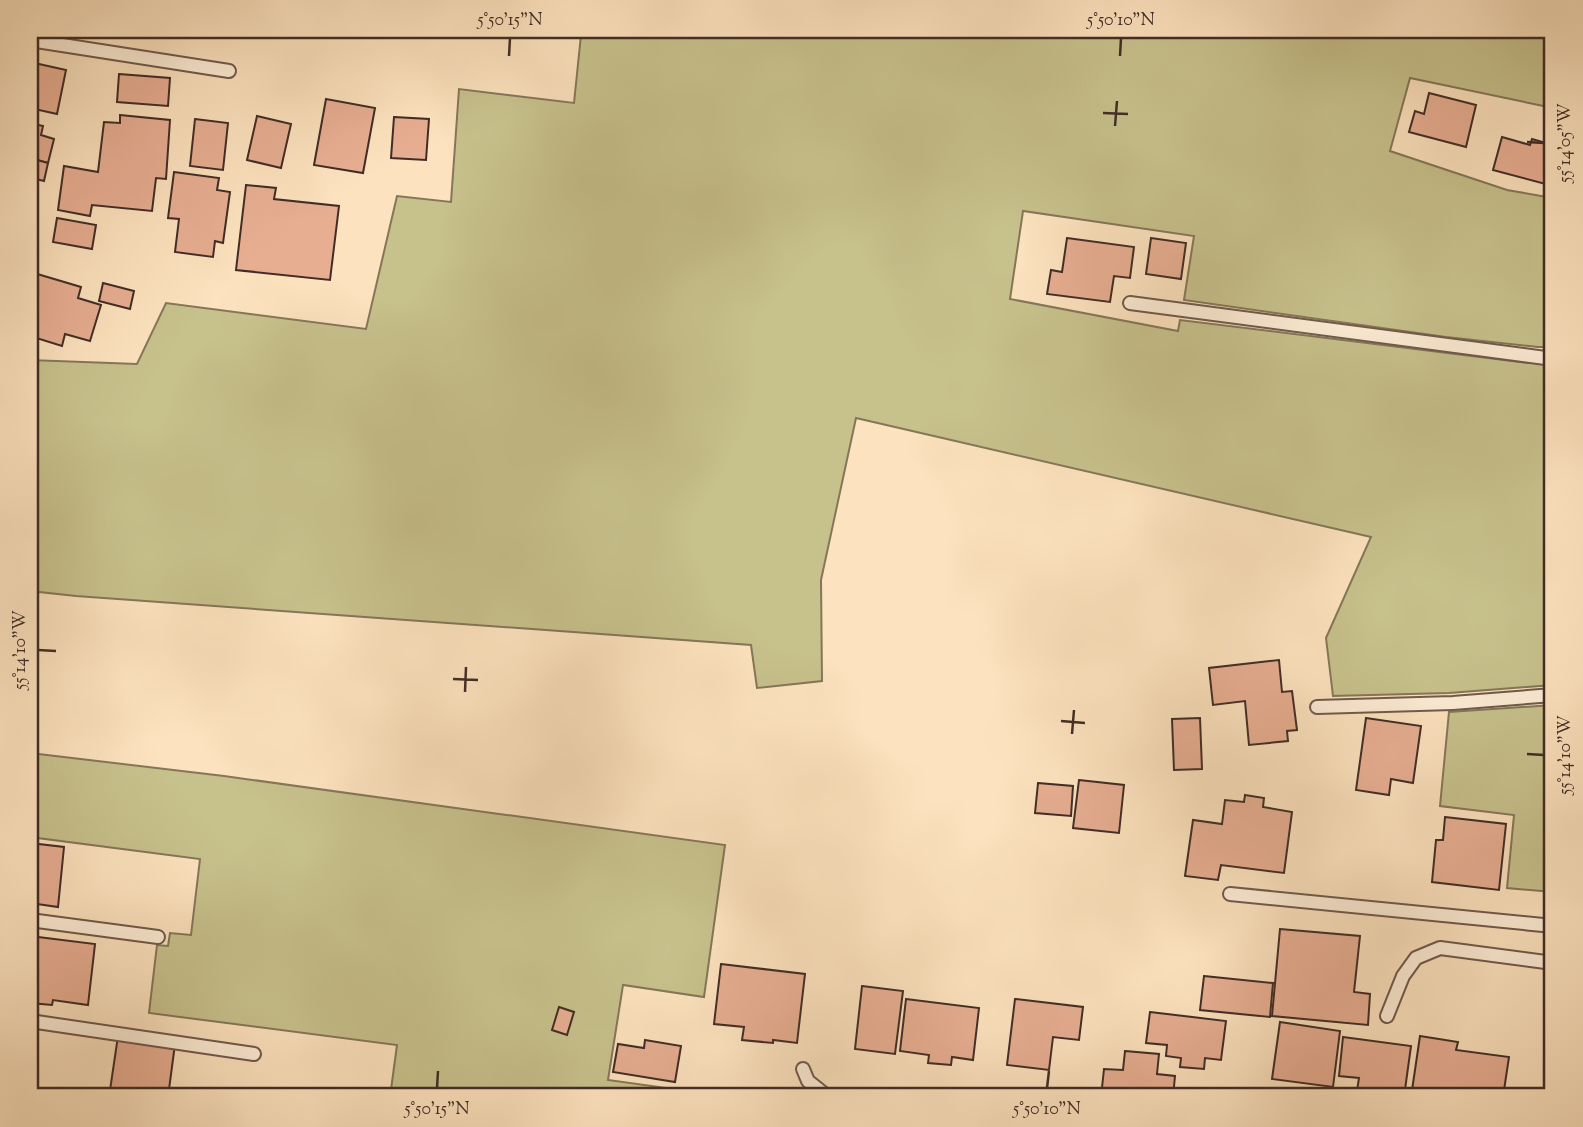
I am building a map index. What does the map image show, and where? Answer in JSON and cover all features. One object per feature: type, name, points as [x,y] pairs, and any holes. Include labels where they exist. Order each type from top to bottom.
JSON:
[{"type":"lane","points":[[30,40],[229,71]]},
{"type":"lane","points":[[1130,303],[1553,359]]},
{"type":"lane","points":[[1317,707],[1453,703],[1553,695]]},
{"type":"lane","points":[[1230,894],[1553,926]]},
{"type":"lane","points":[[30,920],[158,937]]},
{"type":"lane","points":[[1387,1016],[1403,976],[1416,958],[1440,948],[1553,963]]},
{"type":"lane","points":[[30,1021],[254,1054]]},
{"type":"lane","points":[[803,1069],[808,1082],[828,1097]]},
{"type":"shaded area","points":[[538,30],[1553,30],[1553,108],[1410,78],[1390,151],[1507,190],[1553,198],[1553,347],[1446,337],[1184,300],[1194,236],[1023,211],[1010,299],[1178,331],[1180,320],[1529,363],[1553,363],[1553,685],[1449,693],[1333,696],[1326,638],[1371,537],[856,418],[821,580],[822,681],[757,688],[751,645],[30,591],[30,360],[137,364],[166,303],[366,329],[397,196],[451,202],[459,89],[574,103],[581,35]]},
{"type":"shaded area","points":[[1553,705],[1553,892],[1507,888],[1514,815],[1440,806],[1449,712]]},
{"type":"shaded area","points":[[30,753],[224,776],[725,845],[704,997],[623,985],[608,1080],[681,1090],[680,1097],[390,1097],[397,1045],[149,1013],[157,945],[168,946],[170,933],[191,935],[200,859],[30,837]]},
{"type":"building","points":[[30,62],[66,70],[57,114],[30,108]]},
{"type":"building","points":[[119,74],[170,78],[168,106],[117,102]]},
{"type":"building","points":[[1429,93],[1476,105],[1466,147],[1409,132],[1415,111],[1424,114]]},
{"type":"building","points":[[326,99],[375,108],[363,173],[314,165]]},
{"type":"building","points":[[120,115],[170,120],[166,179],[156,178],[152,211],[92,205],[90,216],[58,210],[64,166],[98,172],[104,122],[120,123]]},
{"type":"building","points":[[257,116],[291,124],[281,168],[247,160]]},
{"type":"building","points":[[394,117],[429,119],[426,160],[391,158]]},
{"type":"building","points":[[195,119],[228,123],[223,170],[190,166]]},
{"type":"building","points":[[30,123],[43,126],[41,135],[54,139],[48,163],[30,158]]},
{"type":"building","points":[[1502,137],[1530,145],[1532,139],[1553,145],[1553,186],[1493,170]]},
{"type":"building","points":[[30,158],[48,163],[44,181],[32,178],[30,186]]},
{"type":"building","points":[[174,172],[219,178],[217,190],[230,192],[223,243],[215,241],[213,257],[175,252],[179,219],[168,218]]},
{"type":"building","points":[[246,185],[276,188],[274,199],[339,206],[330,280],[236,270]]},
{"type":"building","points":[[57,218],[96,225],[92,249],[53,242]]},
{"type":"building","points":[[1067,238],[1134,247],[1130,278],[1114,276],[1110,302],[1047,294],[1051,270],[1062,272]]},
{"type":"building","points":[[1151,238],[1186,243],[1181,279],[1146,274]]},
{"type":"building","points":[[34,273],[81,287],[78,298],[101,305],[90,341],[65,334],[62,346],[30,336],[30,288]]},
{"type":"building","points":[[103,283],[134,291],[130,309],[99,301]]},
{"type":"building","points":[[1279,660],[1282,692],[1292,691],[1297,730],[1287,731],[1288,741],[1249,745],[1245,701],[1213,705],[1209,668]]},
{"type":"building","points":[[1200,718],[1202,769],[1174,770],[1172,719]]},
{"type":"building","points":[[1366,718],[1421,726],[1413,783],[1391,779],[1389,795],[1356,790]]},
{"type":"building","points":[[1079,780],[1124,785],[1119,833],[1073,828]]},
{"type":"building","points":[[1038,783],[1073,786],[1071,816],[1035,813]]},
{"type":"building","points":[[1245,795],[1264,798],[1263,807],[1292,812],[1284,873],[1221,865],[1218,880],[1185,876],[1193,820],[1222,824],[1225,800],[1244,802]]},
{"type":"building","points":[[1445,817],[1506,824],[1499,890],[1432,882],[1436,840],[1443,840]]},
{"type":"building","points":[[30,843],[64,847],[58,907],[30,903]]},
{"type":"building","points":[[1280,929],[1360,936],[1354,992],[1370,994],[1368,1025],[1272,1016]]},
{"type":"building","points":[[30,936],[95,944],[88,1005],[53,1000],[52,1005],[30,1003]]},
{"type":"building","points":[[721,964],[805,974],[797,1043],[742,1040],[744,1027],[714,1024]]},
{"type":"building","points":[[1204,976],[1273,983],[1270,1017],[1200,1010]]},
{"type":"building","points":[[862,986],[903,991],[895,1054],[855,1049]]},
{"type":"building","points":[[906,999],[979,1008],[973,1060],[952,1057],[951,1065],[928,1063],[929,1055],[900,1051]]},
{"type":"building","points":[[1015,999],[1083,1007],[1079,1040],[1053,1037],[1049,1070],[1007,1065]]},
{"type":"building","points":[[559,1007],[574,1012],[567,1035],[552,1030]]},
{"type":"building","points":[[1150,1012],[1226,1021],[1221,1060],[1205,1058],[1204,1069],[1180,1067],[1181,1058],[1166,1056],[1167,1045],[1146,1043]]},
{"type":"building","points":[[1280,1022],[1340,1031],[1333,1087],[1272,1079]]},
{"type":"building","points":[[118,1036],[175,1044],[168,1097],[109,1097]]},
{"type":"building","points":[[1420,1036],[1458,1042],[1456,1050],[1509,1057],[1503,1097],[1478,1094],[1478,1097],[1411,1097]]},
{"type":"building","points":[[1343,1037],[1411,1046],[1404,1097],[1356,1097],[1359,1078],[1339,1076]]},
{"type":"building","points":[[645,1040],[681,1046],[675,1082],[613,1072],[618,1044],[644,1048]]},
{"type":"building","points":[[1125,1051],[1159,1054],[1157,1074],[1175,1076],[1173,1097],[1101,1097],[1104,1069],[1123,1070]]}]
